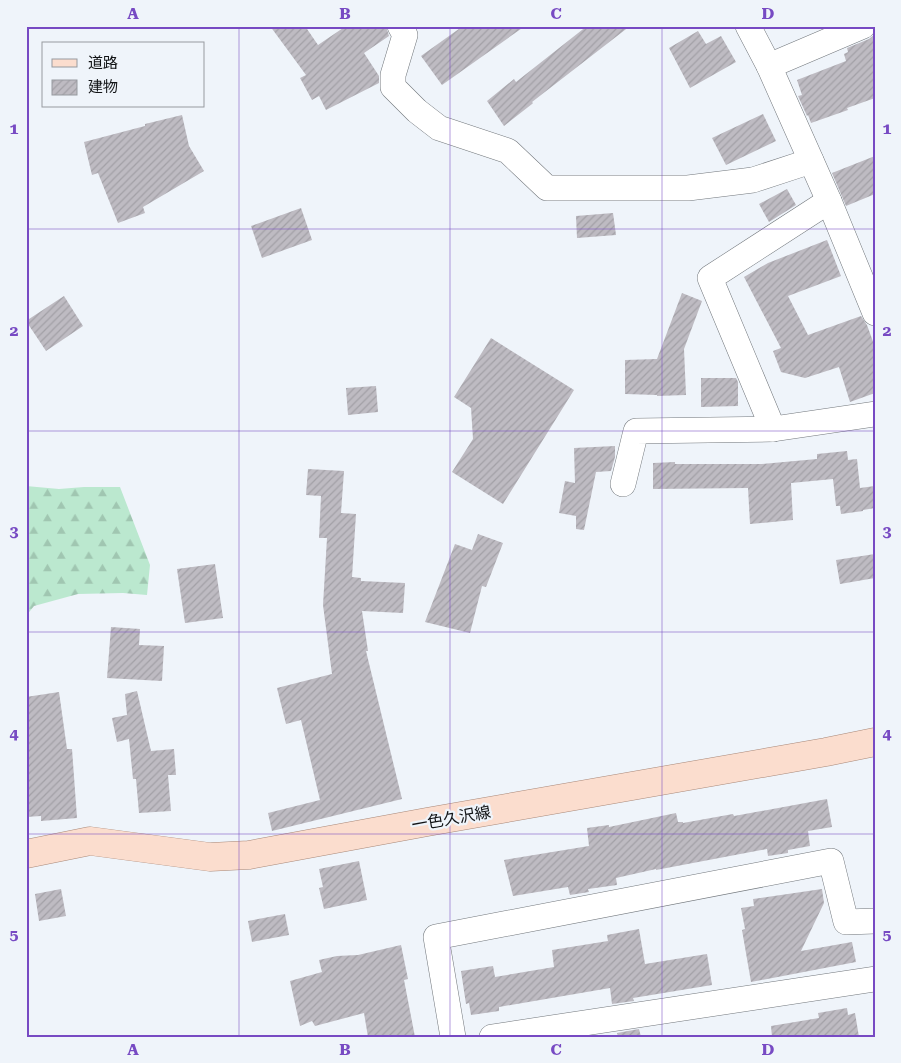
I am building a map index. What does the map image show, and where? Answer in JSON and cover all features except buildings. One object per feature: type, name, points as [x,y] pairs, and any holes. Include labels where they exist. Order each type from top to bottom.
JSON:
[{"type":"main road","name":"一色久沢線","points":[[26,854],[90,841],[210,858],[249,855],[875,742]]},
{"type":"street","points":[[748,26],[769,66],[829,201],[875,314]]},
{"type":"street","points":[[769,66],[863,26]]},
{"type":"street","points":[[407,29],[394,75],[393,87],[417,111],[439,128],[508,151],[547,188],[688,188],[753,180],[810,161]]},
{"type":"street","points":[[773,429],[710,278],[829,201]]},
{"type":"street","points":[[623,484],[636,431],[773,429],[875,414]]},
{"type":"street","points":[[453,1037],[436,937],[831,861],[846,922],[875,921]]},
{"type":"street","points":[[492,1037],[875,979]]},
{"type":"green space","points":[[26,486],[59,489],[120,487],[150,565],[147,595],[123,593],[78,594],[34,606],[26,616]]}]
